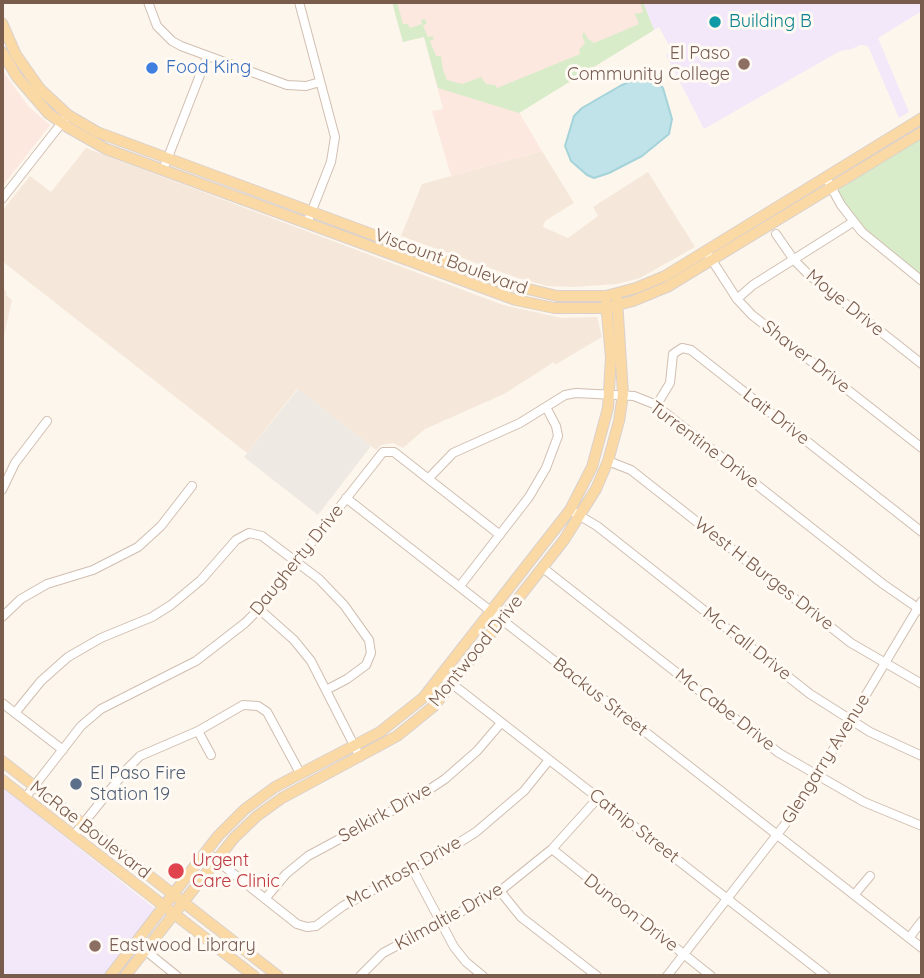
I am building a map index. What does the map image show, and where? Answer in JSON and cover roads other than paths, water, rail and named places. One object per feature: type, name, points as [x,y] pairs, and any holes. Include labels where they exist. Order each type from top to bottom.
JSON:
[{"type":"main road","name":"Viscount Boulevard","points":[[2,23],[25,70],[65,119],[503,283],[557,296],[606,296],[651,283],[709,256],[831,188],[922,132]]},
{"type":"main road","name":"Viscount Boulevard","points":[[2,52],[31,95],[106,149],[499,294],[540,306],[569,309],[618,306],[667,287],[826,177],[922,118]]},
{"type":"main road","points":[[401,258],[405,246]]},
{"type":"main road","points":[[499,294],[503,283]]},
{"type":"main road","name":"Montwood Drive","points":[[125,976],[234,838],[268,807],[410,727],[434,706],[580,517],[608,461],[619,421],[623,394],[617,293]]},
{"type":"main road","name":"Montwood Drive","points":[[110,976],[206,852],[245,809],[275,787],[380,732],[404,715],[442,676],[570,510],[592,467],[605,424],[611,358],[606,296]]},
{"type":"main road","name":"McRae Boulevard","points":[[2,761],[278,976]]},
{"type":"main road","name":"McRae Boulevard","points":[[2,780],[254,976]]},
{"type":"main road","points":[[52,818],[61,807]]},
{"type":"main road","points":[[121,872],[129,862]]},
{"type":"street","points":[[148,2],[153,19],[164,34],[181,47],[287,85],[306,86],[320,82]]},
{"type":"street","points":[[299,2],[334,129],[335,145],[307,223]]},
{"type":"street","points":[[163,170],[207,57]]},
{"type":"street","points":[[2,199],[65,119]]},
{"type":"street","points":[[826,177],[853,222],[874,243],[922,281]]},
{"type":"street","points":[[737,299],[753,285],[853,222]]},
{"type":"street","name":"Moye Drive","points":[[776,234],[794,260],[809,275],[922,364]]},
{"type":"street","name":"Shaver Drive","points":[[709,256],[737,299],[752,315],[922,448]]},
{"type":"street","name":"Lait Drive","points":[[656,406],[670,383],[671,357],[678,350],[687,348],[922,531]]},
{"type":"street","name":"Turrentine Drive","points":[[429,478],[453,453],[520,423],[570,394],[623,394],[643,399],[656,406],[883,584],[921,607]]},
{"type":"street","points":[[460,586],[536,486],[556,444],[557,430],[546,407]]},
{"type":"street","points":[[2,490],[15,463],[47,421]]},
{"type":"street","name":"Daugherty Drive","points":[[25,798],[81,726],[101,709],[196,661],[231,636],[259,609],[379,456],[387,451],[394,452],[429,478],[500,535]]},
{"type":"street","name":"West H Burges Drive","points":[[608,461],[631,470],[851,643],[922,684]]},
{"type":"street","points":[[2,617],[21,599],[47,584],[101,567],[138,547],[161,526],[192,486]]},
{"type":"street","name":"Backus Street","points":[[346,498],[922,948]]},
{"type":"street","name":"Mc Fall Drive","points":[[570,510],[597,526],[810,694],[851,721],[922,756]]},
{"type":"street","points":[[15,713],[41,681],[68,657],[101,638],[145,620],[172,605],[201,580],[236,540],[254,533],[262,536],[319,579],[344,605],[370,645],[371,653],[366,665],[326,690]]},
{"type":"street","name":"Mc Cabe Drive","points":[[543,568],[766,743],[818,777],[864,802],[922,826]]},
{"type":"street","name":"Glengarry Avenue","points":[[667,976],[800,805],[921,607]]},
{"type":"street","points":[[259,609],[303,650],[360,757]]},
{"type":"street","name":"Catnip Street","points":[[442,676],[826,976]]},
{"type":"street","points":[[2,703],[62,750]]},
{"type":"street","points":[[74,835],[139,756],[198,731],[240,706],[258,706],[270,716],[300,773]]},
{"type":"street","name":"Selkirk Drive","points":[[265,899],[286,874],[308,856],[446,779],[477,751],[501,723]]},
{"type":"street","points":[[198,731],[211,755]]},
{"type":"street","name":"Mc Intosh Drive","points":[[206,852],[297,924],[307,928],[316,926],[343,906],[413,870],[491,821],[524,791],[549,760]]},
{"type":"street","name":"Kilmaltie Drive","points":[[360,976],[383,953],[500,891],[552,849],[598,798]]},
{"type":"street","name":"Dunoon Drive","points":[[552,849],[712,976]]},
{"type":"street","points":[[413,870],[459,955],[483,976]]},
{"type":"street","points":[[854,895],[870,876]]},
{"type":"street","points":[[500,891],[521,917],[597,976]]},
{"type":"street","points":[[909,938],[922,921]]},
{"type":"street","points":[[136,943],[177,976]]},
{"type":"water","points":[[640,77],[654,79],[663,88],[672,119],[669,134],[642,156],[609,173],[594,178],[587,175],[571,161],[565,146],[574,116],[582,108]]},
{"type":"place","name":"Building B","points":[[715,22]]},
{"type":"place","name":"El Paso Community College","points":[[744,64]]},
{"type":"place","name":"Food King","points":[[152,68]]},
{"type":"place","name":"El Paso Fire Station 19","points":[[76,784]]},
{"type":"place","name":"Urgent Care Clinic","points":[[176,871]]},
{"type":"place","name":"Eastwood Library","points":[[95,946]]}]
